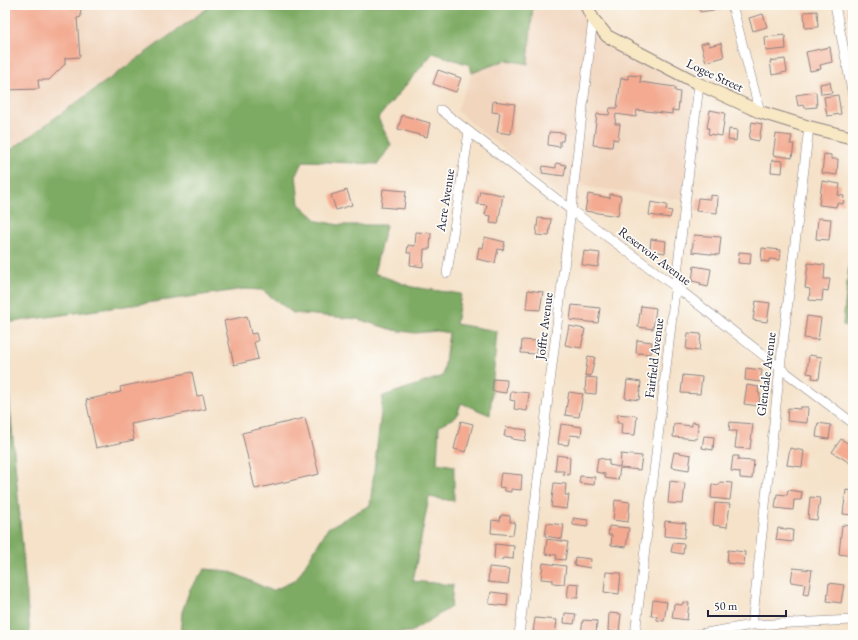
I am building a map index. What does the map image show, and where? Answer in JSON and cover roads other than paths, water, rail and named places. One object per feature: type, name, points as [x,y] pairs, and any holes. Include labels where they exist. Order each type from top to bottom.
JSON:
[{"type":"street","name":"Logee Street","points":[[586,5],[593,19],[607,36],[699,84],[760,112],[853,138]]},
{"type":"street","points":[[732,5],[760,112]]},
{"type":"street","points":[[835,5],[853,96]]},
{"type":"street","name":"Joffre Avenue","points":[[519,635],[593,19]]},
{"type":"street","name":"Fairfield Avenue","points":[[635,635],[699,84]]},
{"type":"street","name":"Reservoir Avenue","points":[[441,110],[571,210],[676,287],[853,423]]},
{"type":"street","name":"Glendale Avenue","points":[[752,625],[780,368],[810,127]]},
{"type":"street","name":"Acre Avenue","points":[[447,273],[469,132]]},
{"type":"street","points":[[694,635],[752,625],[853,620]]}]
